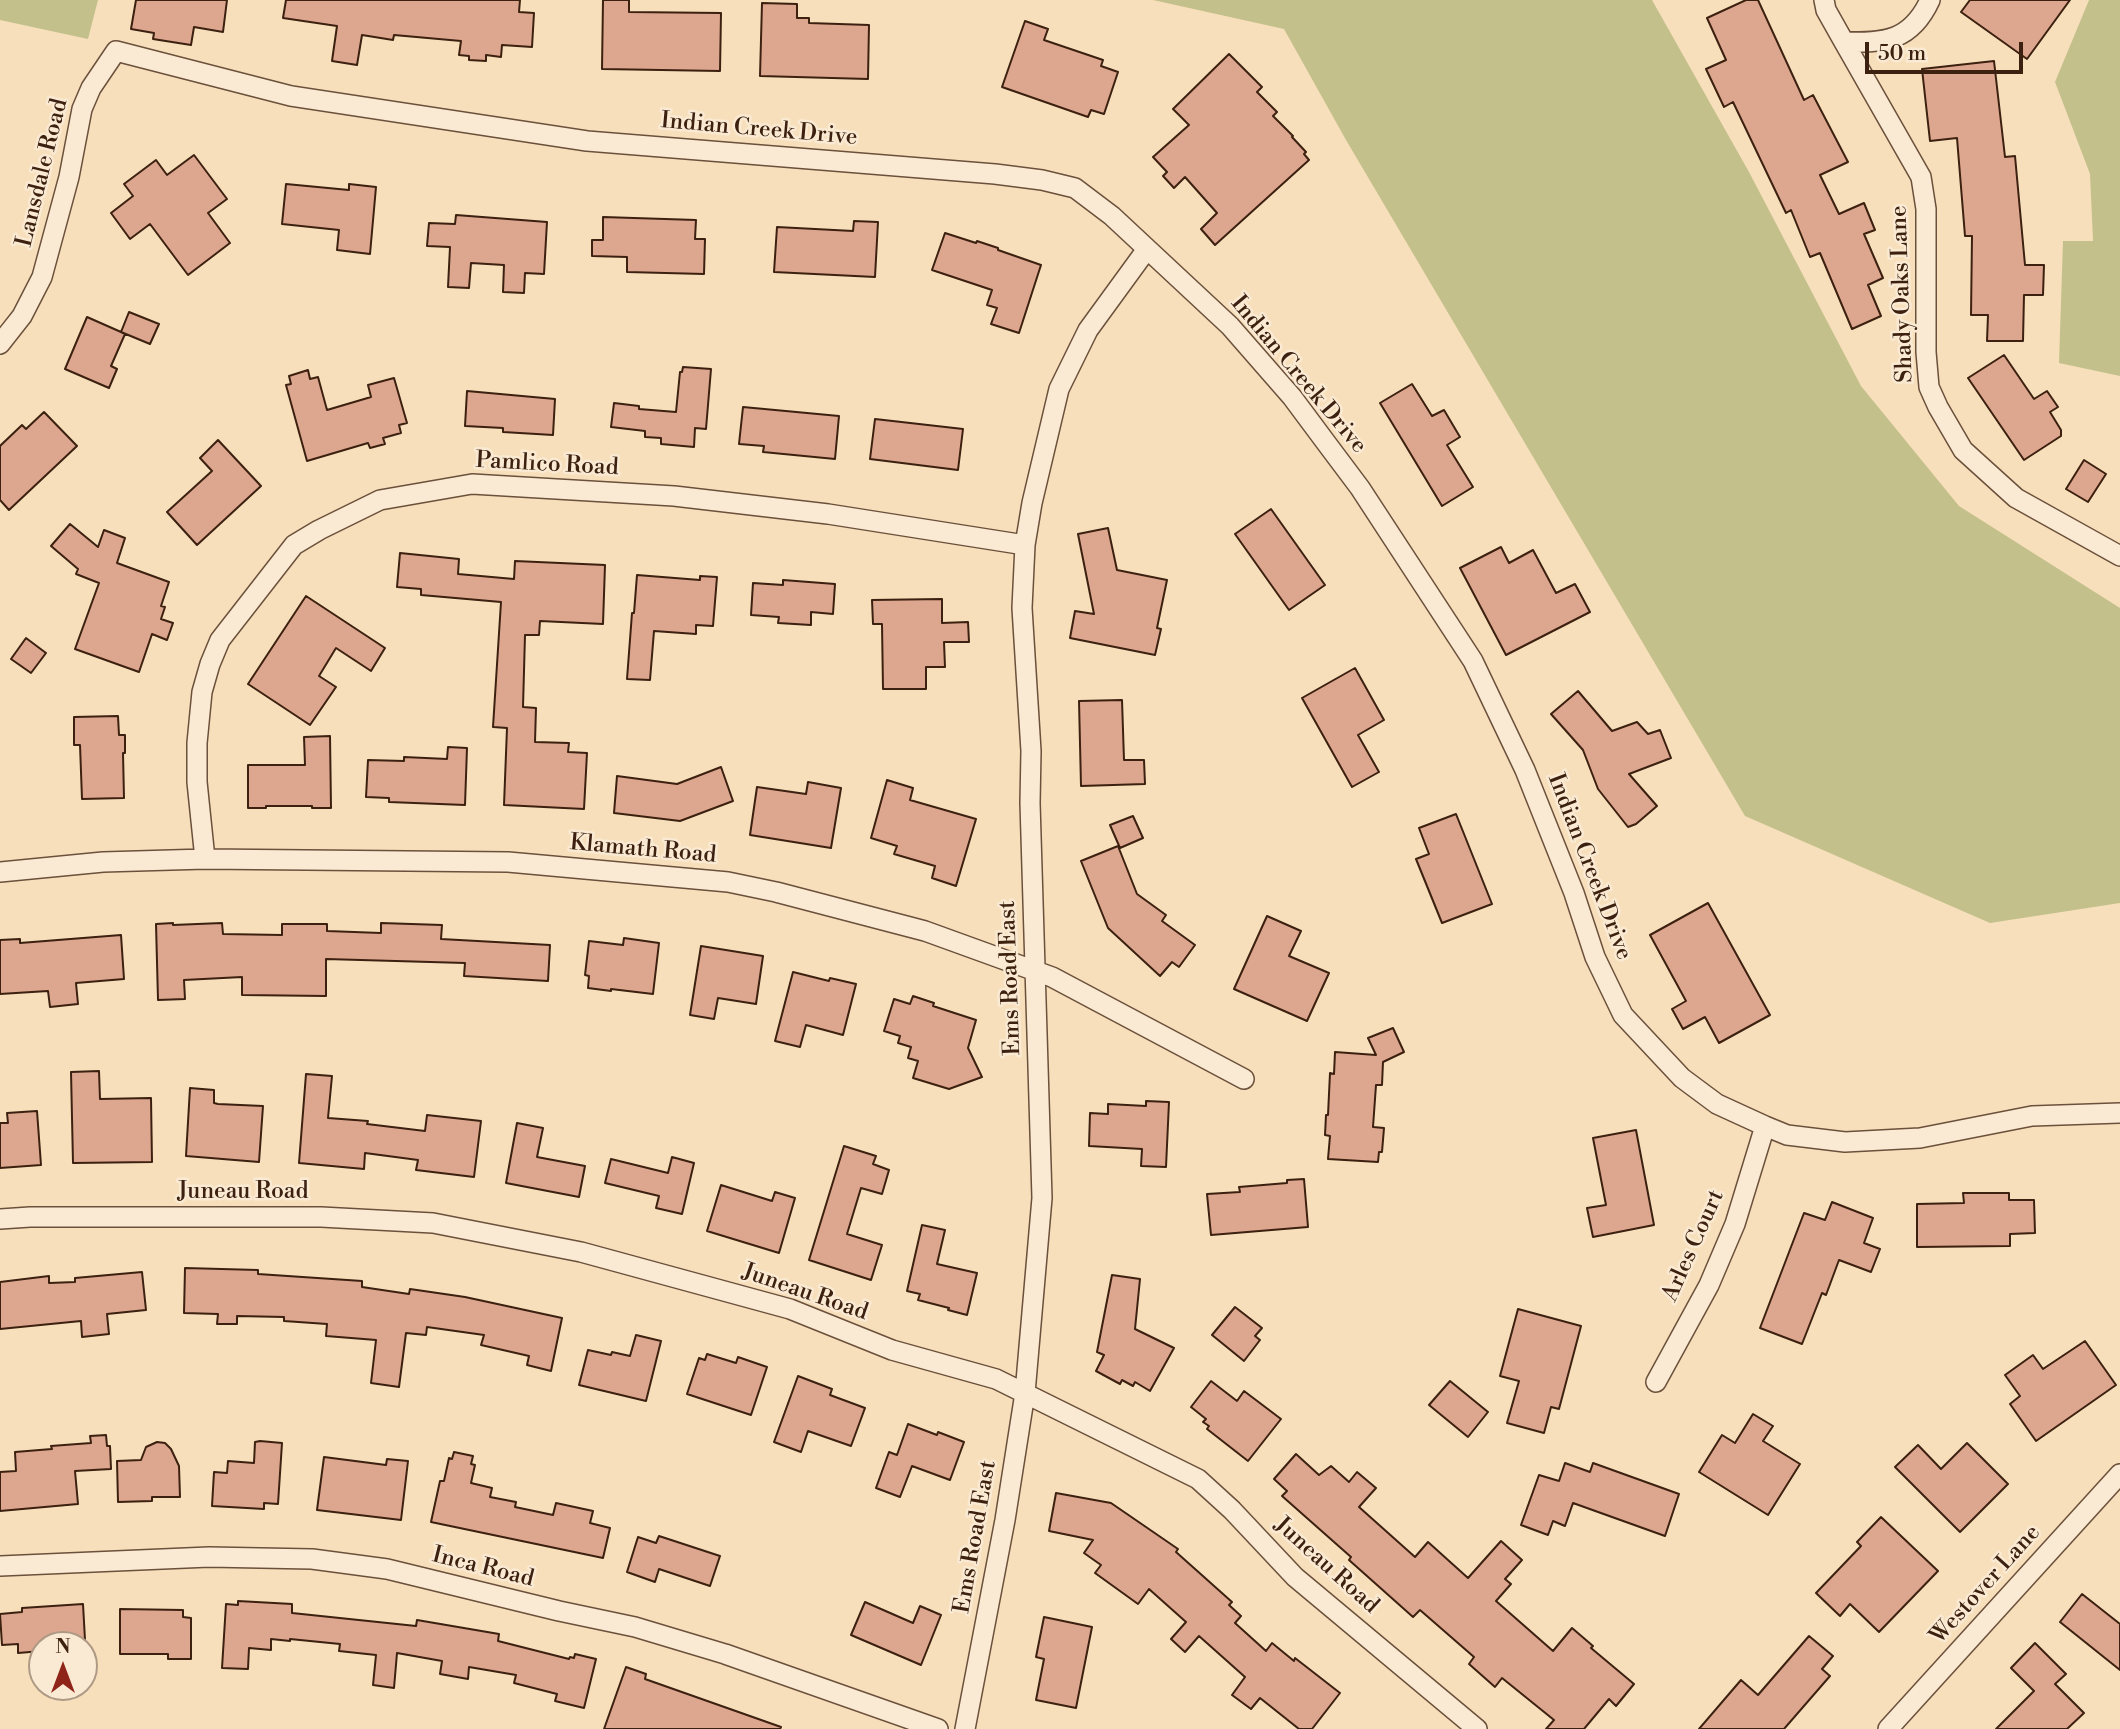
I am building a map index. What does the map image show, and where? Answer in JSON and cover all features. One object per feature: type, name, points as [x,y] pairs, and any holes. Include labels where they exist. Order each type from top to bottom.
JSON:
[{"type":"street","name":"Shady Oaks Lane","points":[[1824,0],[1844,43],[1921,177],[1926,209],[1926,352],[1929,387],[1938,407],[1963,450],[2016,498],[2120,556]]},
{"type":"street","points":[[1844,43],[1873,43],[1896,39],[1923,17],[1930,0]]},
{"type":"street","name":"Indian Creek Drive","points":[[116,51],[291,96],[587,141],[995,174],[1042,180],[1075,188],[1112,216],[1230,326],[1292,397],[1360,488],[1473,661],[1525,770],[1574,893],[1595,957],[1623,1015],[1682,1078],[1717,1104],[1787,1135],[1845,1142],[1920,1138],[2032,1116],[2120,1113]]},
{"type":"street","name":"Lansdale Road","points":[[0,344],[22,316],[41,277],[69,177],[82,109],[91,88],[116,51]]},
{"type":"street","name":"Ems Road East","points":[[965,1729],[1005,1520],[1025,1393],[1042,1198],[1030,803],[1031,751],[1022,608],[1025,545],[1032,503],[1059,389],[1088,330],[1147,249]]},
{"type":"street","name":"Pamlico Road","points":[[205,859],[197,782],[197,743],[202,692],[220,640],[294,545],[380,500],[472,484],[674,496],[828,514],[1025,545]]},
{"type":"street","name":"Klamath Road","points":[[0,872],[103,862],[205,859],[508,862],[728,882],[776,892],[925,932],[1052,977],[1244,1079]]},
{"type":"street","name":"Arles Court","points":[[1656,1382],[1709,1285],[1735,1224],[1765,1126]]},
{"type":"street","name":"Juneau Road","points":[[0,1219],[321,1217],[433,1223],[581,1252],[790,1309],[892,1350],[996,1379],[1198,1479],[1232,1510],[1295,1577],[1477,1729]]},
{"type":"street","name":"Westover Lane","points":[[1888,1729],[2120,1474]]},
{"type":"street","name":"Inca Road","points":[[0,1566],[209,1558],[312,1559],[387,1569],[635,1627],[725,1654],[938,1729]]},
{"type":"shaded area","points":[[0,0],[98,0],[88,39],[0,20]]},
{"type":"shaded area","points":[[1153,0],[1652,0],[1749,172],[1861,386],[1959,506],[2120,608],[2120,903],[1990,923],[1745,816],[1346,140],[1284,29]]},
{"type":"shaded area","points":[[2089,0],[2120,0],[2120,376],[2059,363],[2063,241],[2093,241],[2090,174],[2055,82]]},
{"type":"building","points":[[136,0],[227,0],[223,32],[194,27],[191,45],[153,39],[154,33],[131,29]]},
{"type":"building","points":[[286,0],[520,0],[519,12],[534,13],[532,47],[502,45],[501,57],[486,55],[486,61],[469,60],[469,56],[459,55],[461,41],[394,35],[393,40],[362,35],[357,65],[332,61],[337,26],[283,18]]},
{"type":"building","points":[[603,0],[629,0],[629,12],[721,13],[720,71],[602,69]]},
{"type":"building","points":[[1746,0],[1758,0],[1804,100],[1813,95],[1848,162],[1820,175],[1839,214],[1864,203],[1875,230],[1864,234],[1883,278],[1868,285],[1881,316],[1852,329],[1820,253],[1810,257],[1791,210],[1786,213],[1733,102],[1724,107],[1706,69],[1726,60],[1707,18]]},
{"type":"building","points":[[1970,0],[2070,0],[2027,59],[1961,12]]},
{"type":"building","points":[[762,3],[797,4],[797,18],[809,18],[809,23],[869,25],[868,79],[760,76]]},
{"type":"building","points":[[1025,21],[1048,29],[1044,40],[1103,60],[1101,66],[1118,72],[1104,114],[1091,110],[1088,117],[1002,87]]},
{"type":"building","points":[[1229,54],[1262,87],[1257,92],[1277,112],[1273,116],[1293,136],[1309,160],[1215,245],[1201,229],[1217,213],[1185,177],[1174,188],[1163,176],[1167,172],[1153,157],[1189,125],[1173,109]]},
{"type":"building","points":[[1994,61],[2005,157],[2015,156],[2025,265],[2044,265],[2043,295],[2024,295],[2023,341],[1987,341],[1988,315],[1971,315],[1972,236],[1965,236],[1957,138],[1930,141],[1922,69]]},
{"type":"building","points":[[194,155],[227,199],[208,213],[230,243],[188,275],[150,224],[130,239],[111,213],[133,196],[124,184],[156,160],[167,175]]},
{"type":"building","points":[[286,184],[349,190],[349,184],[376,187],[370,254],[337,250],[339,230],[282,224]]},
{"type":"building","points":[[456,215],[547,222],[544,274],[525,273],[524,293],[503,292],[504,265],[471,263],[469,288],[448,287],[450,247],[427,246],[429,223],[455,224]]},
{"type":"building","points":[[603,217],[696,220],[695,239],[705,239],[704,274],[627,272],[627,257],[592,256],[592,240],[603,240]]},
{"type":"building","points":[[854,221],[878,222],[875,277],[774,272],[777,227],[853,231]]},
{"type":"building","points":[[945,233],[998,248],[1041,265],[1019,333],[991,324],[997,308],[987,305],[992,290],[932,270]]},
{"type":"building","points":[[129,312],[159,324],[150,344],[121,332]]},
{"type":"building","points":[[87,317],[125,334],[111,366],[117,369],[109,388],[65,369]]},
{"type":"building","points":[[2004,355],[2034,399],[2047,391],[2058,407],[2050,412],[2061,430],[2061,436],[2024,460],[1968,378]]},
{"type":"building","points":[[683,367],[711,369],[706,429],[695,428],[694,447],[661,444],[661,438],[645,437],[645,431],[611,427],[614,403],[639,406],[639,409],[676,412],[680,372]]},
{"type":"building","points":[[308,370],[310,379],[318,377],[327,410],[371,397],[368,385],[394,378],[407,423],[399,425],[401,433],[383,438],[385,444],[370,448],[368,443],[307,461],[286,385],[291,384],[289,376]]},
{"type":"building","points":[[1412,384],[1432,416],[1444,410],[1460,437],[1447,445],[1473,487],[1442,506],[1380,403]]},
{"type":"building","points":[[467,391],[555,399],[553,435],[503,432],[503,428],[465,426]]},
{"type":"building","points":[[743,407],[839,416],[835,459],[763,452],[764,446],[739,444]]},
{"type":"building","points":[[44,412],[77,446],[9,510],[0,500],[0,446],[22,425],[26,429]]},
{"type":"building","points":[[875,419],[963,429],[958,470],[870,459]]},
{"type":"building","points":[[218,440],[261,486],[197,545],[167,512],[212,471],[200,458]]},
{"type":"building","points":[[2084,460],[2106,474],[2088,502],[2066,489]]},
{"type":"building","points":[[1271,509],[1325,585],[1289,610],[1235,534]]},
{"type":"building","points":[[70,524],[98,547],[104,530],[125,538],[117,563],[169,582],[161,606],[165,607],[161,619],[173,623],[167,640],[152,634],[139,672],[75,649],[99,583],[76,574],[78,569],[51,546]]},
{"type":"building","points":[[1108,528],[1117,570],[1167,580],[1157,628],[1161,629],[1155,655],[1070,638],[1075,611],[1094,614],[1078,534]]},
{"type":"building","points":[[1501,547],[1509,563],[1533,550],[1556,593],[1575,584],[1590,612],[1506,655],[1460,568]]},
{"type":"building","points":[[400,553],[459,559],[458,574],[514,579],[515,561],[605,565],[603,624],[540,621],[539,635],[525,635],[523,707],[536,708],[535,742],[569,743],[568,752],[587,753],[584,809],[504,805],[507,728],[493,727],[501,602],[421,595],[421,589],[397,587]]},
{"type":"building","points":[[637,575],[700,580],[700,576],[717,577],[713,626],[696,625],[696,634],[654,631],[650,680],[627,679]]},
{"type":"building","points":[[783,580],[835,584],[833,614],[811,612],[811,625],[778,623],[779,617],[751,615],[753,583],[783,585]]},
{"type":"building","points":[[306,596],[385,648],[371,671],[336,648],[319,676],[336,687],[310,725],[248,684]]},
{"type":"building","points":[[942,599],[942,623],[968,622],[969,642],[944,642],[945,667],[926,667],[926,689],[883,689],[882,624],[873,624],[872,600]]},
{"type":"building","points":[[26,638],[46,653],[31,673],[11,659]]},
{"type":"building","points":[[1355,668],[1384,720],[1358,735],[1379,772],[1352,787],[1302,698]]},
{"type":"building","points":[[1578,691],[1612,731],[1637,722],[1648,734],[1660,730],[1671,758],[1629,774],[1657,806],[1636,824],[1628,827],[1598,789],[1583,750],[1551,714]]},
{"type":"building","points":[[1122,700],[1124,760],[1144,760],[1145,784],[1081,786],[1079,701]]},
{"type":"building","points":[[118,716],[119,735],[125,735],[124,798],[82,799],[80,745],[74,745],[74,717]]},
{"type":"building","points":[[330,736],[331,808],[248,808],[248,765],[305,765],[304,737]]},
{"type":"building","points":[[448,747],[467,748],[465,805],[389,802],[389,798],[366,797],[368,760],[404,761],[404,757],[447,759]]},
{"type":"building","points":[[721,767],[733,801],[680,821],[614,813],[617,776],[677,784]]},
{"type":"building","points":[[887,780],[913,788],[910,800],[976,819],[956,886],[932,878],[935,866],[894,854],[897,846],[871,838]]},
{"type":"building","points":[[808,782],[841,788],[831,848],[750,835],[757,787],[806,794]]},
{"type":"building","points":[[1456,814],[1492,904],[1442,923],[1416,859],[1429,854],[1419,828]]},
{"type":"building","points":[[1133,816],[1143,838],[1120,848],[1110,825]]},
{"type":"building","points":[[1118,846],[1137,894],[1166,915],[1162,921],[1195,945],[1179,967],[1172,962],[1160,976],[1108,928],[1081,861]]},
{"type":"building","points":[[1708,903],[1770,1015],[1719,1043],[1705,1017],[1683,1029],[1672,1009],[1686,1001],[1650,935]]},
{"type":"building","points":[[1267,916],[1301,931],[1289,956],[1329,973],[1307,1021],[1234,989]]},
{"type":"building","points":[[222,923],[223,934],[282,935],[282,924],[327,924],[327,931],[381,933],[381,923],[442,925],[441,939],[550,945],[548,981],[464,976],[465,963],[326,959],[326,996],[242,995],[242,977],[184,980],[185,999],[158,1000],[156,924]]},
{"type":"building","points":[[121,935],[124,979],[76,983],[78,1004],[50,1007],[48,991],[0,994],[0,940],[20,939],[20,943]]},
{"type":"building","points":[[624,938],[659,943],[653,994],[588,988],[589,976],[585,975],[589,941],[623,945]]},
{"type":"building","points":[[701,946],[763,956],[756,1004],[718,998],[714,1019],[690,1015]]},
{"type":"building","points":[[793,972],[829,981],[830,978],[856,984],[843,1035],[806,1025],[800,1047],[775,1041]]},
{"type":"building","points":[[913,996],[934,1003],[933,1006],[976,1020],[968,1048],[982,1077],[949,1089],[913,1078],[918,1061],[908,1058],[911,1047],[898,1043],[900,1036],[884,1031],[894,999],[910,1004]]},
{"type":"building","points":[[1393,1028],[1404,1052],[1383,1062],[1382,1085],[1376,1085],[1373,1127],[1384,1128],[1382,1152],[1379,1152],[1378,1162],[1328,1159],[1330,1136],[1325,1135],[1326,1115],[1330,1073],[1334,1074],[1335,1052],[1376,1055],[1368,1038]]},
{"type":"building","points":[[99,1071],[100,1099],[151,1098],[152,1162],[73,1163],[71,1072]]},
{"type":"building","points":[[306,1074],[332,1076],[328,1118],[368,1121],[367,1124],[425,1131],[427,1115],[481,1121],[474,1177],[416,1170],[418,1160],[365,1153],[364,1169],[299,1163]]},
{"type":"building","points":[[190,1088],[214,1090],[214,1103],[218,1104],[263,1106],[259,1162],[186,1156]]},
{"type":"building","points":[[1146,1101],[1169,1102],[1166,1167],[1141,1166],[1142,1149],[1089,1146],[1090,1113],[1108,1114],[1108,1104],[1146,1106]]},
{"type":"building","points":[[37,1111],[41,1165],[0,1168],[0,1123],[8,1123],[7,1113]]},
{"type":"building","points":[[517,1123],[543,1128],[537,1157],[585,1166],[579,1197],[506,1183]]},
{"type":"building","points":[[1636,1130],[1654,1225],[1593,1237],[1587,1208],[1606,1205],[1593,1138]]},
{"type":"building","points":[[844,1146],[876,1156],[873,1164],[889,1170],[882,1194],[861,1188],[847,1234],[882,1245],[871,1280],[809,1260]]},
{"type":"building","points":[[672,1157],[694,1163],[682,1214],[656,1208],[659,1196],[605,1183],[611,1159],[668,1173]]},
{"type":"building","points":[[1304,1179],[1308,1227],[1211,1235],[1207,1194],[1240,1192],[1239,1187]]},
{"type":"building","points":[[721,1185],[772,1201],[775,1192],[795,1198],[779,1253],[707,1231]]},
{"type":"building","points":[[1963,1193],[2009,1193],[2009,1200],[2034,1200],[2035,1233],[2010,1234],[2010,1246],[1917,1247],[1917,1204],[1964,1203]]},
{"type":"building","points":[[1832,1202],[1873,1218],[1864,1243],[1880,1249],[1871,1272],[1839,1260],[1826,1295],[1822,1293],[1802,1344],[1760,1328],[1804,1213],[1825,1220]]},
{"type":"building","points":[[922,1225],[945,1230],[937,1264],[977,1273],[967,1315],[918,1300],[920,1294],[907,1291]]},
{"type":"building","points":[[185,1268],[258,1270],[258,1274],[362,1281],[362,1287],[409,1294],[410,1289],[465,1297],[562,1318],[551,1371],[527,1365],[529,1356],[481,1345],[484,1335],[427,1327],[426,1335],[406,1333],[399,1387],[371,1383],[376,1340],[326,1336],[327,1324],[284,1321],[284,1317],[237,1316],[237,1324],[217,1324],[218,1314],[184,1313]]},
{"type":"building","points":[[142,1272],[146,1310],[107,1314],[109,1334],[82,1337],[81,1321],[0,1329],[0,1282],[49,1276],[49,1283],[75,1282],[75,1278]]},
{"type":"building","points":[[1112,1275],[1140,1279],[1135,1329],[1174,1348],[1150,1391],[1135,1382],[1133,1386],[1122,1380],[1120,1384],[1096,1371],[1104,1355],[1097,1352]]},
{"type":"building","points":[[1235,1307],[1262,1328],[1255,1336],[1260,1340],[1244,1361],[1212,1335]]},
{"type":"building","points":[[1518,1309],[1581,1326],[1559,1409],[1551,1407],[1544,1433],[1507,1423],[1519,1381],[1500,1376]]},
{"type":"building","points":[[636,1335],[661,1341],[646,1401],[579,1385],[588,1350],[630,1356]]},
{"type":"building","points":[[2085,1341],[2116,1385],[2036,1441],[2010,1404],[2020,1396],[2005,1375],[2033,1355],[2043,1369]]},
{"type":"building","points":[[707,1354],[736,1363],[738,1357],[767,1367],[751,1415],[687,1394],[699,1358],[705,1360]]},
{"type":"building","points":[[798,1376],[832,1389],[830,1395],[865,1408],[851,1446],[808,1431],[801,1452],[774,1442]]},
{"type":"building","points":[[1211,1381],[1237,1401],[1244,1391],[1281,1419],[1248,1461],[1207,1429],[1209,1426],[1203,1422],[1206,1419],[1191,1407]]},
{"type":"building","points":[[1450,1381],[1488,1412],[1468,1437],[1429,1405]]},
{"type":"building","points":[[1753,1414],[1773,1426],[1763,1441],[1800,1464],[1768,1515],[1699,1472],[1722,1435],[1735,1443]]},
{"type":"building","points":[[908,1424],[964,1442],[950,1480],[912,1466],[900,1497],[876,1488],[889,1452],[897,1455]]},
{"type":"building","points":[[106,1435],[107,1446],[110,1446],[111,1469],[75,1471],[78,1504],[0,1511],[0,1472],[16,1471],[15,1452],[91,1443],[90,1436]]},
{"type":"building","points":[[157,1442],[165,1443],[171,1449],[179,1466],[180,1497],[152,1497],[152,1501],[118,1502],[117,1461],[141,1460],[146,1447]]},
{"type":"building","points":[[255,1442],[282,1443],[278,1504],[264,1503],[264,1509],[212,1506],[214,1472],[227,1473],[228,1461],[254,1463]]},
{"type":"building","points":[[1967,1443],[2008,1484],[1960,1532],[1895,1467],[1918,1445],[1941,1469]]},
{"type":"building","points":[[454,1452],[473,1456],[471,1464],[475,1465],[471,1483],[492,1488],[490,1497],[516,1502],[515,1507],[553,1515],[556,1503],[593,1511],[590,1523],[610,1528],[603,1558],[431,1522],[440,1481],[444,1481],[449,1458],[452,1459]]},
{"type":"building","points":[[1296,1454],[1319,1475],[1331,1466],[1349,1482],[1357,1472],[1376,1488],[1359,1507],[1415,1557],[1428,1542],[1468,1578],[1501,1541],[1522,1560],[1505,1579],[1511,1584],[1496,1601],[1553,1651],[1572,1628],[1593,1646],[1591,1648],[1634,1684],[1616,1706],[1609,1699],[1584,1729],[1546,1729],[1554,1720],[1502,1678],[1495,1687],[1469,1664],[1474,1657],[1420,1610],[1413,1617],[1282,1496],[1287,1491],[1274,1479]]},
{"type":"building","points":[[324,1457],[386,1465],[387,1459],[408,1461],[401,1520],[317,1510]]},
{"type":"building","points":[[1565,1463],[1590,1472],[1593,1463],[1679,1494],[1665,1536],[1573,1503],[1565,1526],[1553,1521],[1548,1535],[1521,1525],[1539,1475],[1559,1481]]},
{"type":"building","points":[[1056,1493],[1111,1503],[1178,1549],[1176,1552],[1232,1602],[1229,1605],[1241,1616],[1235,1623],[1266,1651],[1272,1643],[1340,1693],[1312,1729],[1299,1729],[1260,1698],[1251,1709],[1232,1695],[1245,1677],[1199,1636],[1185,1652],[1171,1639],[1186,1622],[1149,1589],[1138,1604],[1095,1573],[1101,1565],[1084,1553],[1093,1540],[1049,1531]]},
{"type":"building","points":[[1881,1517],[1938,1571],[1879,1632],[1850,1604],[1840,1616],[1816,1593],[1861,1546],[1857,1542]]},
{"type":"building","points":[[659,1536],[720,1556],[710,1586],[659,1569],[655,1582],[627,1572],[638,1537],[656,1543]]},
{"type":"building","points":[[2082,1594],[2120,1624],[2120,1670],[2060,1622]]},
{"type":"building","points":[[238,1601],[292,1604],[292,1613],[416,1626],[417,1620],[499,1634],[498,1641],[569,1659],[574,1658],[575,1654],[596,1659],[584,1708],[555,1701],[557,1694],[514,1683],[516,1675],[469,1667],[468,1679],[440,1674],[442,1661],[397,1653],[394,1688],[373,1685],[376,1655],[339,1651],[340,1644],[271,1639],[271,1650],[249,1648],[248,1669],[222,1668],[226,1604],[238,1605]]},
{"type":"building","points":[[865,1602],[913,1623],[920,1606],[941,1615],[921,1665],[851,1635]]},
{"type":"building","points":[[83,1604],[84,1631],[28,1631],[28,1652],[18,1653],[18,1644],[2,1645],[0,1614],[22,1612],[22,1608]]},
{"type":"building","points":[[120,1609],[183,1610],[183,1617],[191,1618],[191,1659],[168,1659],[168,1654],[120,1654]]},
{"type":"building","points":[[1044,1617],[1092,1627],[1076,1708],[1036,1700],[1044,1659],[1036,1657]]},
{"type":"building","points":[[1809,1636],[1833,1656],[1822,1669],[1830,1676],[1784,1729],[1699,1729],[1741,1680],[1758,1695]]},
{"type":"building","points":[[2035,1643],[2066,1674],[2055,1684],[2084,1713],[2067,1729],[1996,1729],[2034,1691],[2011,1668]]},
{"type":"building","points":[[626,1667],[646,1674],[645,1679],[781,1727],[604,1729]]}]
